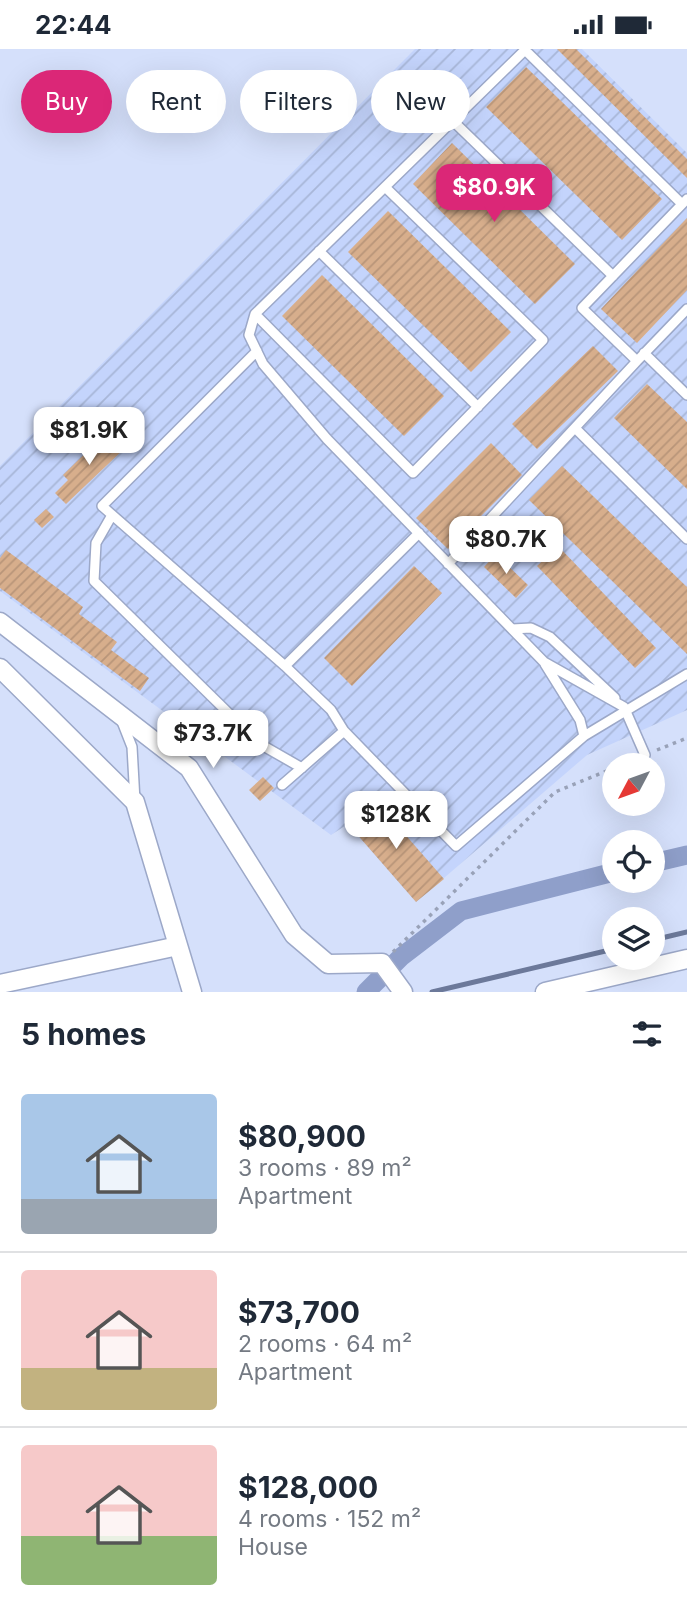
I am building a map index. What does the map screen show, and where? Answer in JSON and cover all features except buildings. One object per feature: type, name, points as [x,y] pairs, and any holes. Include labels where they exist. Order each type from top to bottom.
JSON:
[{"type":"street","points":[[0,622],[189,768],[294,935],[328,964],[382,963],[403,992]]},
{"type":"street","points":[[0,668],[135,802],[192,992]]},
{"type":"street","points":[[0,983],[178,946]]},
{"type":"street","points":[[545,992],[687,959]]},
{"type":"lane","points":[[470,104],[526,50],[685,202],[582,308],[637,361]]},
{"type":"lane","points":[[441,133],[255,314],[249,335],[263,364],[327,439],[544,662],[580,720],[584,736]]},
{"type":"lane","points":[[465,133],[613,275]]},
{"type":"lane","points":[[255,314],[413,473],[543,340],[385,187]]},
{"type":"lane","points":[[319,251],[478,407]]},
{"type":"lane","points":[[448,564],[687,309]]},
{"type":"lane","points":[[257,351],[102,506],[285,666],[331,710],[344,731],[456,846],[584,736],[687,674]]},
{"type":"lane","points":[[644,353],[687,395]]},
{"type":"lane","points":[[575,428],[687,539]]},
{"type":"lane","points":[[112,515],[96,543],[94,581],[260,744],[302,768]]},
{"type":"lane","points":[[285,666],[419,533]]},
{"type":"lane","points":[[512,629],[531,628],[550,637],[583,665],[625,709],[644,753]]},
{"type":"lane","points":[[544,662],[625,709]]},
{"type":"lane","points":[[120,714],[132,747],[135,802]]},
{"type":"lane","points":[[282,785],[344,731]]},
{"type":"path","points":[[382,963],[555,792],[602,773]]},
{"type":"shaded area","points":[[415,49],[582,49],[687,153],[687,710],[587,755],[416,902],[348,824],[331,835],[0,591],[0,466],[331,133],[357,133],[357,107],[371,93],[371,133],[470,133],[470,70],[394,70]]},
{"type":"waterway","points":[[665,860],[687,855]]},
{"type":"waterway","points":[[366,992],[401,957],[461,911],[602,875]]},
{"type":"waterway","points":[[665,937],[687,932]]},
{"type":"waterway","points":[[432,992],[602,952]]}]
